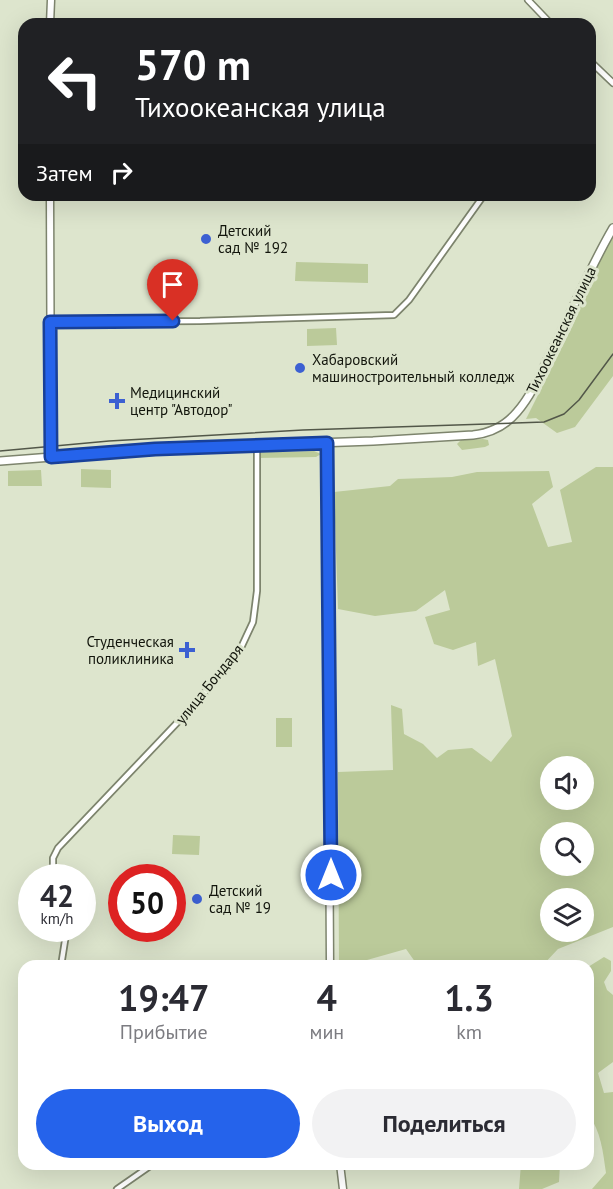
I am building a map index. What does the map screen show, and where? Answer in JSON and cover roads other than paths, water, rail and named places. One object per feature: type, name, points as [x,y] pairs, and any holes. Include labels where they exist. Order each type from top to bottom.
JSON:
[{"type":"main road","points":[[50,18],[51,0]]},
{"type":"main road","points":[[50,201],[51,457]]},
{"type":"main road","name":"Тихоокеанская улица","points":[[0,461],[155,449],[327,443],[483,434],[505,424],[518,412],[533,389],[613,228]]},
{"type":"main road","points":[[327,443],[330,960]]},
{"type":"main road","points":[[341,1170],[343,1189]]},
{"type":"street","points":[[528,0],[545,18]]},
{"type":"street","points":[[596,67],[613,83]]},
{"type":"street","points":[[50,322],[196,321],[394,315],[409,300],[480,201]]},
{"type":"street","name":"улица Бондаря","points":[[53,864],[58,848],[194,705],[239,652],[253,622],[257,591],[257,445]]},
{"type":"street","points":[[63,960],[65,942]]},
{"type":"street","points":[[117,1189],[144,1170]]},
{"type":"tram line","points":[[0,451],[109,441],[303,430],[544,422],[564,414],[579,400],[613,354]]},
{"type":"place","name":"Детский сад № 192","points":[[206,239]]},
{"type":"place","name":"Хабаровский машиностроительный колледж","points":[[300,368]]},
{"type":"place","name":"Медицинский центр \"Автодор\"","points":[[117,401]]},
{"type":"place","name":"Студенческая поликлиника","points":[[187,650]]},
{"type":"place","name":"Детский сад № 19","points":[[197,899]]}]
